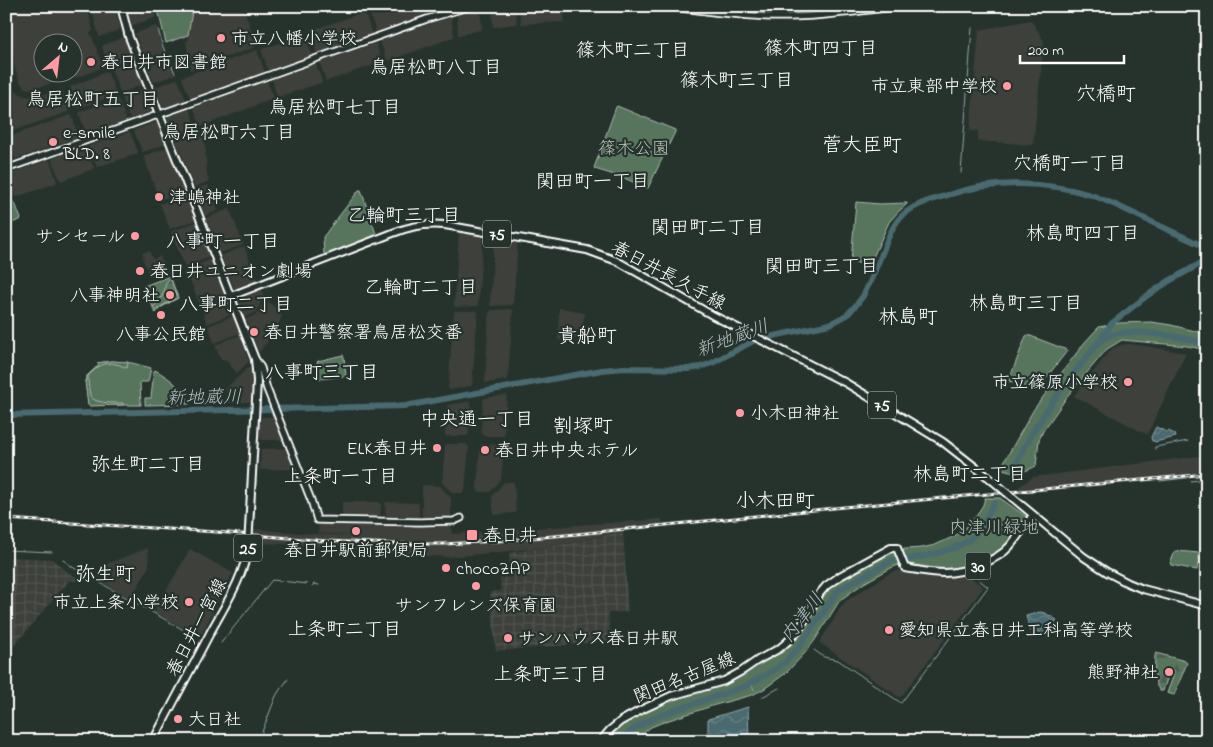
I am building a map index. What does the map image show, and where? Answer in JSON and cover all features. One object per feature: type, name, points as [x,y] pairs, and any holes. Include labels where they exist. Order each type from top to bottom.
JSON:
[{"type":"main road","name":"春日井一宮線","points":[[121,6],[129,36],[255,358],[257,381],[246,558],[238,579],[153,741]]},
{"type":"main road","points":[[6,169],[427,19],[471,6]]},
{"type":"main road","points":[[665,6],[774,17],[839,13],[902,6]]},
{"type":"main road","name":"春日井長久手線","points":[[231,296],[393,233],[413,227],[435,224],[489,232],[600,254],[617,260],[712,315],[846,383],[943,442],[1090,561],[1107,572],[1128,583],[1155,593],[1207,606]]},
{"type":"main road","points":[[255,358],[261,368],[317,520],[428,522],[454,521],[461,518]]},
{"type":"main road","name":"関田名古屋線","points":[[601,741],[621,721],[647,706],[671,696],[724,681],[780,648],[801,627],[826,586],[840,576],[891,548],[897,548],[905,568],[932,573],[946,573],[980,565],[995,558],[1009,547],[1033,515]]},
{"type":"shaded area","points":[[87,6],[93,31],[90,33],[103,67],[82,76],[82,32],[32,32],[32,82],[57,82],[32,89],[25,88],[20,82],[13,63],[14,57],[6,37],[6,7]]},
{"type":"shaded area","points":[[91,6],[115,6],[119,30],[99,37]]},
{"type":"shaded area","points":[[127,6],[153,6],[155,17],[132,25]]},
{"type":"shaded area","name":"市立八幡小学校","points":[[193,6],[243,6],[256,47],[190,70],[186,41],[189,40],[188,35]]},
{"type":"shaded area","points":[[381,6],[421,6],[424,15],[377,33],[369,12]]},
{"type":"shaded area","points":[[492,6],[515,6],[517,23],[493,27]]},
{"type":"shaded area","points":[[519,6],[565,6],[564,21],[522,24]]},
{"type":"shaded area","points":[[479,8],[482,29],[458,35],[457,14]]},
{"type":"shaded area","points":[[364,12],[371,35],[317,54],[310,31]]},
{"type":"shaded area","points":[[451,16],[454,37],[387,60],[380,41]]},
{"type":"shaded area","name":"市立東部中学校","points":[[1031,20],[1044,41],[1033,145],[978,141],[978,131],[970,131],[979,30]]},
{"type":"shaded area","points":[[156,26],[163,47],[176,73],[154,82],[135,34]]},
{"type":"shaded area","points":[[305,34],[312,56],[270,71],[268,70],[262,49]]},
{"type":"shaded area","points":[[122,38],[125,39],[142,84],[121,93],[102,47]]},
{"type":"shaded area","points":[[376,43],[382,62],[326,81],[321,62]]},
{"type":"shaded area","points":[[257,50],[265,73],[190,99],[182,77]]},
{"type":"shaded area","points":[[316,64],[321,83],[277,97],[272,79]]},
{"type":"shaded area","points":[[106,72],[116,93],[79,108],[70,87]]},
{"type":"shaded area","points":[[6,73],[9,75],[15,89],[25,96],[36,97],[62,90],[68,112],[6,133]]},
{"type":"shaded area","points":[[176,79],[186,100],[165,108],[155,87]]},
{"type":"shaded area","points":[[267,81],[273,99],[202,126],[200,125],[195,107]]},
{"type":"shaded area","points":[[143,89],[151,108],[150,112],[131,119],[122,98]]},
{"type":"shaded area","points":[[118,99],[126,119],[125,121],[89,134],[86,133],[79,113]]},
{"type":"shaded area","points":[[188,109],[196,128],[175,136],[167,119],[168,116]]},
{"type":"shaded area","points":[[70,115],[78,135],[77,138],[15,159],[8,137]]},
{"type":"shaded area","points":[[156,122],[165,144],[143,152],[134,131]]},
{"type":"shaded area","points":[[201,131],[205,144],[209,181],[195,187],[176,141]]},
{"type":"shaded area","points":[[130,132],[138,152],[137,154],[97,167],[89,146]]},
{"type":"shaded area","points":[[85,147],[94,168],[61,181],[52,160],[53,158]]},
{"type":"shaded area","points":[[168,147],[184,190],[159,200],[144,156]]},
{"type":"shaded area","points":[[48,160],[57,181],[56,183],[17,197],[15,196],[9,174]]},
{"type":"shaded area","points":[[208,185],[218,210],[205,216],[196,189]]},
{"type":"shaded area","points":[[184,194],[196,220],[170,229],[160,204]]},
{"type":"shaded area","points":[[229,209],[243,245],[220,253],[206,218]]},
{"type":"shaded area","points":[[196,222],[210,257],[185,267],[171,233]]},
{"type":"shaded area","points":[[459,232],[481,234],[483,237],[478,305],[476,306],[454,306]]},
{"type":"shaded area","points":[[496,237],[518,243],[512,305],[491,306],[490,304],[494,239]]},
{"type":"shaded area","points":[[244,246],[258,281],[238,290],[234,288],[221,256]]},
{"type":"shaded area","points":[[149,251],[153,259],[160,256],[163,265],[160,267],[163,275],[158,278],[154,269],[148,272],[142,257],[144,257],[142,253]]},
{"type":"shaded area","points":[[211,259],[225,295],[200,305],[186,270]]},
{"type":"shaded area","points":[[261,288],[264,297],[255,313],[245,317],[238,300],[240,296]]},
{"type":"shaded area","points":[[225,297],[232,314],[207,324],[201,307]]},
{"type":"shaded area","points":[[265,299],[282,315],[276,332],[259,352],[246,319],[256,315]]},
{"type":"shaded area","points":[[559,308],[585,313],[580,339],[558,340]]},
{"type":"shaded area","points":[[512,309],[508,378],[507,380],[485,383],[489,313],[491,310]]},
{"type":"shaded area","points":[[455,311],[478,312],[472,385],[450,390],[448,389]]},
{"type":"shaded area","points":[[233,316],[240,333],[215,343],[208,326]]},
{"type":"shaded area","points":[[240,335],[249,361],[237,373],[225,359],[221,360],[215,345]]},
{"type":"shaded area","name":"市立篠原小学校","points":[[1127,344],[1186,353],[1146,434],[1074,396],[1113,348]]},
{"type":"shaded area","points":[[250,366],[252,378],[251,401],[227,403],[226,388]]},
{"type":"shaded area","points":[[506,395],[504,435],[483,436],[481,433],[484,398]]},
{"type":"shaded area","points":[[470,401],[469,434],[466,436],[446,436],[447,406]]},
{"type":"shaded area","points":[[261,417],[275,417],[283,438],[282,440],[261,440],[259,438]]},
{"type":"shaded area","points":[[446,444],[466,444],[469,447],[465,490],[462,493],[453,493],[442,483]]},
{"type":"shaded area","points":[[482,444],[504,446],[501,480],[488,492],[479,492],[477,489],[480,446]]},
{"type":"shaded area","points":[[262,449],[288,449],[294,469],[260,469]]},
{"type":"shaded area","points":[[1207,455],[1207,476],[1009,494],[1033,477]]},
{"type":"shaded area","points":[[504,482],[514,482],[516,512],[494,515],[492,496]]},
{"type":"shaded area","points":[[423,485],[440,486],[451,498],[450,519],[423,520]]},
{"type":"shaded area","points":[[343,502],[379,502],[381,504],[380,518],[343,518]]},
{"type":"shaded area","points":[[386,502],[418,503],[419,518],[417,520],[386,519]]},
{"type":"shaded area","points":[[662,519],[663,525],[623,530],[577,542],[531,549],[448,557],[402,555],[288,544],[253,543],[253,529],[363,536],[318,533],[319,525],[322,522],[451,523],[452,534]]},
{"type":"shaded area","points":[[623,531],[628,612],[608,613],[611,641],[496,651],[490,592],[501,591],[500,578],[510,577],[509,553],[577,542]]},
{"type":"shaded area","points":[[148,548],[149,566],[131,599],[102,582],[105,577],[101,566]]},
{"type":"shaded area","name":"市立上条小学校","points":[[190,549],[233,573],[201,635],[197,636],[154,612]]},
{"type":"shaded area","points":[[6,557],[52,559],[82,581],[69,581],[6,655]]},
{"type":"shaded area","name":"愛知県立春日井工科高等学校","points":[[902,570],[963,572],[983,588],[901,697],[899,697],[820,643],[820,641],[846,601],[892,572]]},
{"type":"green space","points":[[157,6],[193,6],[188,35],[166,43]]},
{"type":"green space","name":"篠木公園","points":[[617,106],[675,130],[648,188],[594,168]]},
{"type":"green space","points":[[359,190],[361,190],[376,236],[325,256],[323,237]]},
{"type":"green space","points":[[13,202],[21,219],[6,225],[6,205]]},
{"type":"green space","points":[[856,202],[880,204],[907,203],[889,222],[869,266],[851,261]]},
{"type":"green space","points":[[170,276],[178,298],[160,308],[156,313],[144,286]]},
{"type":"green space","points":[[169,279],[178,298],[155,311],[153,308],[162,296],[166,282]]},
{"type":"green space","name":"内津川緑地","points":[[1151,322],[1207,334],[1207,350],[1187,346],[1122,340],[1107,349],[1069,394],[1043,431],[1039,440],[1036,466],[1019,472],[1000,469],[1034,409],[1085,342],[1099,327],[1119,323]]},
{"type":"green space","points":[[1028,335],[1067,350],[1036,391],[1009,381]]},
{"type":"green space","points":[[343,355],[345,376],[318,378],[318,361]]},
{"type":"green space","points":[[112,361],[132,363],[151,368],[148,382],[140,382],[141,405],[88,405],[85,380],[87,380],[87,376],[99,365],[97,363]]},
{"type":"green space","points":[[112,361],[128,362],[127,368],[110,363],[97,368],[88,376],[91,397],[97,401],[123,403],[123,405],[89,406],[85,380],[87,380],[87,376],[99,365],[97,363]]},
{"type":"green space","points":[[155,370],[175,384],[190,403],[145,405],[145,398],[151,398]]},
{"type":"green space","name":"内津川緑地","points":[[985,498],[1000,498],[1028,518],[1002,550],[985,560],[951,570],[917,568],[907,564],[891,568],[864,583],[840,600],[805,653],[786,673],[764,689],[752,695],[666,721],[651,727],[633,741],[603,741],[618,725],[647,708],[741,673],[802,628],[828,588],[843,577],[891,550],[922,548],[935,545],[955,536],[976,516]]},
{"type":"green space","points":[[1177,551],[1199,553],[1197,570],[1171,565],[1170,563]]},
{"type":"green space","name":"熊野神社","points":[[1156,653],[1187,663],[1174,695],[1167,693],[1174,670],[1170,670],[1163,691],[1160,691],[1157,687],[1154,673]]},
{"type":"water","points":[[1156,427],[1175,434],[1176,437],[1152,441],[1151,437]]},
{"type":"water","points":[[1040,612],[1057,620],[1046,635],[1033,630],[1030,631],[1026,616]]},
{"type":"water","points":[[748,707],[749,740],[708,741],[708,719]]},
{"type":"waterway","points":[[961,173],[972,28]]},
{"type":"waterway","points":[[158,29],[163,47],[175,73]]},
{"type":"waterway","name":"新地蔵川","points":[[6,415],[405,406],[602,370],[624,368],[688,369],[700,367],[712,363],[755,340],[830,324],[847,315],[863,296],[891,231],[903,215],[928,201],[965,190],[983,187],[1020,184],[1038,185],[1074,190],[1091,195],[1201,245],[1207,254]]},
{"type":"waterway","points":[[1102,337],[1112,323],[1148,295],[1207,260]]},
{"type":"waterway","name":"内津川","points":[[1013,469],[1035,428],[1049,407],[1094,348],[1104,338],[1117,333],[1129,332],[1172,336],[1207,344]]},
{"type":"waterway","points":[[1155,449],[1155,447],[1188,441]]},
{"type":"waterway","points":[[1160,481],[1187,478]]},
{"type":"waterway","points":[[1191,481],[1207,479]]},
{"type":"waterway","name":"内津川","points":[[619,741],[635,728],[658,716],[746,686],[776,669],[799,647],[837,592],[842,588],[891,561],[935,554],[965,543],[981,527],[994,503]]},
{"type":"waterway","points":[[987,516],[1007,529]]},
{"type":"waterway","points":[[6,550],[52,552]]},
{"type":"waterway","points":[[63,560],[189,633]]},
{"type":"waterway","points":[[221,643],[272,580],[307,584]]},
{"type":"waterway","points":[[814,650],[824,657],[838,660],[901,703],[988,587],[979,580]]},
{"type":"waterway","points":[[312,586],[314,584],[319,585]]},
{"type":"waterway","points":[[283,686],[288,679]]},
{"type":"waterway","name":"内津川","points":[[751,683],[754,690]]},
{"type":"waterway","points":[[262,732],[281,688]]},
{"type":"waterway","points":[[762,697],[779,688]]},
{"type":"railway","points":[[6,519],[217,532],[326,541],[444,544],[577,534],[844,507],[1207,474]]},
{"type":"place","name":"市立八幡小学校","points":[[221,38]]},
{"type":"place","name":"春日井市図書館","points":[[91,62]]},
{"type":"place","name":"市立東部中学校","points":[[1007,86]]},
{"type":"place","name":"e-smile BLD. 8","points":[[53,142]]},
{"type":"place","name":"津嶋神社","points":[[159,197]]},
{"type":"place","name":"サンセール","points":[[135,236]]},
{"type":"place","name":"春日井ユニオン劇場","points":[[140,271]]},
{"type":"place","name":"八事神明社","points":[[170,295]]},
{"type":"place","name":"八事公民館","points":[[161,315]]},
{"type":"place","name":"春日井警察署鳥居松交番","points":[[254,332]]},
{"type":"place","name":"市立篠原小学校","points":[[1128,382]]},
{"type":"place","name":"小木田神社","points":[[740,413]]},
{"type":"place","name":"ELK春日井","points":[[437,448]]},
{"type":"place","name":"春日井中央ホテル","points":[[485,450]]},
{"type":"place","name":"春日井駅前郵便局","points":[[356,531]]},
{"type":"place","name":"春日井","points":[[472,535]]},
{"type":"place","name":"chocoZAP","points":[[446,568]]},
{"type":"place","name":"サンフレンズ保育園","points":[[476,586]]},
{"type":"place","name":"市立上条小学校","points":[[189,602]]},
{"type":"place","name":"愛知県立春日井工科高等学校","points":[[889,630]]},
{"type":"place","name":"サンハウス春日井駅","points":[[508,638]]},
{"type":"place","name":"熊野神社","points":[[1169,672]]},
{"type":"place","name":"大日社","points":[[178,719]]},
{"type":"district","name":"篠木町四丁目","points":[[821,47]]},
{"type":"district","name":"篠木町二丁目","points":[[633,49]]},
{"type":"district","name":"鳥居松町八丁目","points":[[436,66]]},
{"type":"district","name":"篠木町三丁目","points":[[737,79]]},
{"type":"district","name":"穴橋町","points":[[1106,93]]},
{"type":"district","name":"鳥居松町五丁目","points":[[93,98]]},
{"type":"district","name":"鳥居松町七丁目","points":[[335,106]]},
{"type":"district","name":"鳥居松町六丁目","points":[[229,131]]},
{"type":"district","name":"菅大臣町","points":[[862,144]]},
{"type":"district","name":"穴橋町一丁目","points":[[1070,162]]},
{"type":"district","name":"関田町一丁目","points":[[593,180]]},
{"type":"district","name":"乙輪町三丁目","points":[[404,214]]},
{"type":"district","name":"関田町二丁目","points":[[708,226]]},
{"type":"district","name":"林島町四丁目","points":[[1083,232]]},
{"type":"district","name":"八事町一丁目","points":[[223,240]]},
{"type":"district","name":"関田町三丁目","points":[[822,265]]},
{"type":"district","name":"乙輪町二丁目","points":[[421,286]]},
{"type":"district","name":"林島町三丁目","points":[[1026,302]]},
{"type":"district","name":"八事町二丁目","points":[[236,303]]},
{"type":"district","name":"林島町","points":[[908,316]]},
{"type":"district","name":"貴船町","points":[[587,335]]},
{"type":"district","name":"八事町三丁目","points":[[322,371]]},
{"type":"district","name":"中央通一丁目","points":[[477,418]]},
{"type":"district","name":"割塚町","points":[[583,425]]},
{"type":"district","name":"弥生町二丁目","points":[[148,463]]},
{"type":"district","name":"林島町二丁目","points":[[970,473]]},
{"type":"district","name":"上条町一丁目","points":[[341,475]]},
{"type":"district","name":"小木田町","points":[[775,500]]},
{"type":"district","name":"弥生町","points":[[105,573]]},
{"type":"district","name":"上条町二丁目","points":[[345,628]]},
{"type":"district","name":"上条町三丁目","points":[[551,673]]}]
